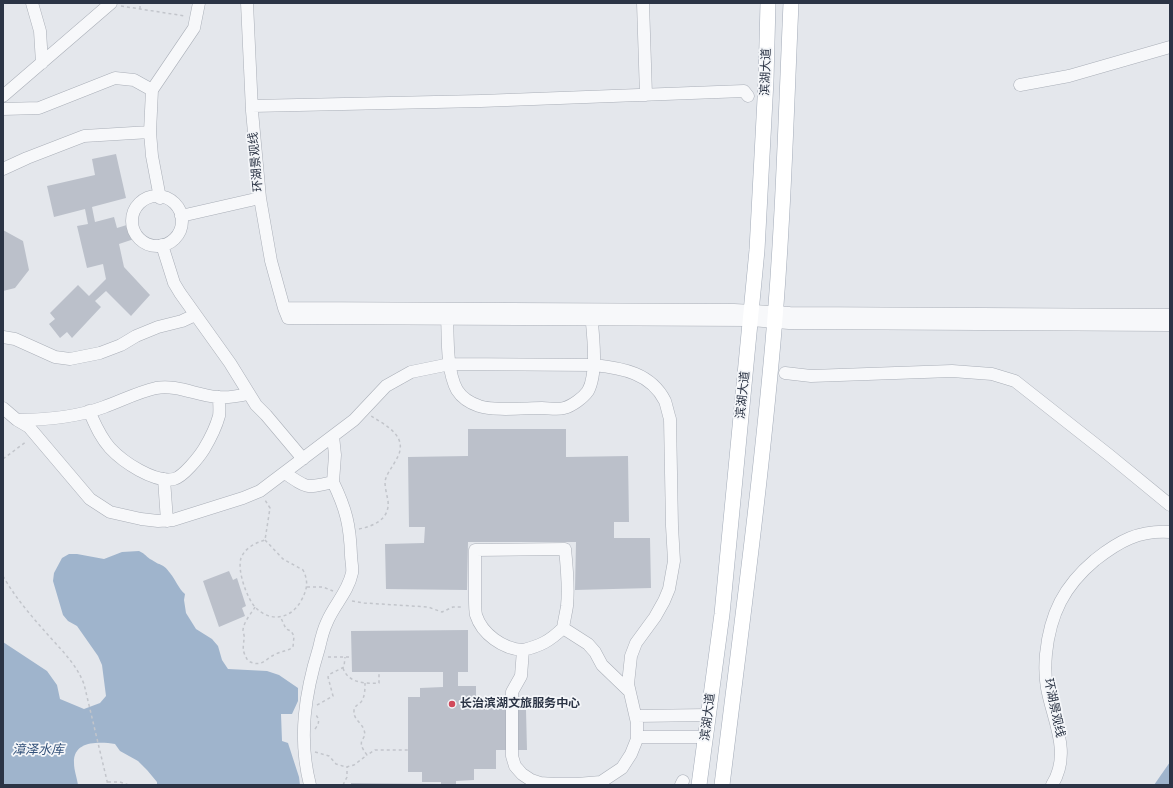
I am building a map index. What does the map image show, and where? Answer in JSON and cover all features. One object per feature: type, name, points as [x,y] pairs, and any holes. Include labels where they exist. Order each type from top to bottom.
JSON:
[{"type":"main road","name":"滨湖大道","points":[[699,785],[722,614],[757,250],[766,80],[768,3]]},
{"type":"main road","name":"滨湖大道","points":[[722,785],[754,531],[775,317],[791,3]]},
{"type":"street","points":[[32,3],[40,31],[42,63]]},
{"type":"street","points":[[160,198],[152,156],[150,132],[152,90],[194,28],[199,3]]},
{"type":"street","name":"环湖景观线","points":[[247,3],[252,106],[260,198],[267,244],[286,313],[448,314]]},
{"type":"street","points":[[642,3],[646,95]]},
{"type":"street","points":[[3,96],[110,4]]},
{"type":"street","points":[[1020,86],[1069,76],[1170,47]]},
{"type":"street","points":[[3,109],[39,108],[115,78],[134,80],[152,90]]},
{"type":"street","points":[[252,106],[481,101],[744,91],[748,96]]},
{"type":"street","points":[[3,169],[84,136],[150,132]]},
{"type":"street","points":[[149,198],[165,198],[173,202],[178,208],[181,216],[182,224],[179,233],[167,244],[162,245],[151,246],[144,242],[138,237],[132,223],[136,208],[149,198]]},
{"type":"street","points":[[181,216],[260,198]]},
{"type":"street","points":[[162,245],[174,283],[195,315],[230,363],[256,405],[303,459]]},
{"type":"street","points":[[592,315],[594,365],[592,380],[587,392],[576,403],[563,408],[480,407],[466,400],[458,391],[452,379],[450,364],[448,314],[751,315],[775,317],[1170,325]]},
{"type":"street","points":[[3,337],[15,339],[55,357],[70,359],[100,353],[121,345],[136,336],[158,327],[182,322],[195,315]]},
{"type":"street","points":[[775,317],[1170,315]]},
{"type":"street","points":[[3,408],[17,420],[29,427],[90,499],[110,512],[141,519],[167,521],[243,498],[260,491],[354,420],[386,386],[411,372],[450,364],[594,365],[616,367],[638,374],[647,380],[658,391],[665,402],[670,419],[674,561],[673,573],[670,589],[655,617],[636,643],[631,656],[628,684],[636,716],[637,737],[631,754],[622,768],[601,783],[540,783],[531,780],[522,774],[515,766],[512,756],[512,692],[521,676],[522,650]]},
{"type":"street","points":[[785,373],[812,376],[952,371],[992,374],[1015,381],[1170,505]]},
{"type":"street","points":[[17,420],[42,420],[103,408],[136,394],[156,388],[190,390],[219,398],[248,394]]},
{"type":"street","points":[[89,411],[98,432],[110,448],[132,467],[164,479],[175,479],[199,458],[210,438],[219,415],[219,398]]},
{"type":"street","points":[[310,785],[306,770],[305,751],[304,714],[306,698],[316,656],[327,621],[347,588],[352,572],[348,522],[341,499],[333,482],[334,436]]},
{"type":"street","points":[[285,473],[302,485],[312,487],[333,482]]},
{"type":"street","points":[[164,479],[167,521]]},
{"type":"street","name":"环湖景观线","points":[[1052,785],[1056,778],[1062,748],[1047,687],[1046,664],[1048,639],[1053,618],[1062,596],[1083,570],[1107,550],[1128,538],[1147,533],[1170,532]]},
{"type":"street","points":[[565,549],[568,594],[563,628],[553,638],[541,644],[522,650],[517,650],[507,646],[488,634],[481,625],[476,614],[475,550],[565,549]]},
{"type":"street","points":[[563,628],[588,644],[595,652],[602,666],[629,691]]},
{"type":"street","points":[[636,716],[708,715]]},
{"type":"street","points":[[637,737],[706,737]]},
{"type":"path","points":[[140,3],[140,9]]},
{"type":"path","points":[[110,4],[196,18]]},
{"type":"path","points":[[350,532],[374,525],[384,518],[388,510],[385,483],[387,474],[399,455],[397,437],[393,430],[363,411]]},
{"type":"path","points":[[3,459],[35,434]]},
{"type":"path","points":[[260,491],[270,508],[265,540]]},
{"type":"path","points":[[265,540],[283,559],[303,570],[307,578],[307,587],[296,610],[289,615],[280,617],[269,616],[255,607],[246,590],[241,575],[241,558],[252,546],[265,540]]},
{"type":"path","points":[[3,576],[23,606],[68,656],[80,673],[108,784],[120,782],[129,785]]},
{"type":"path","points":[[307,587],[323,587],[330,589],[352,602],[428,607],[442,612],[453,607],[476,608]]},
{"type":"path","points":[[255,607],[244,626],[244,641],[242,647],[248,660],[254,664],[262,663],[274,654],[294,647],[294,636],[291,631],[286,629],[280,617]]},
{"type":"path","points":[[316,656],[352,657]]},
{"type":"path","points":[[345,657],[343,668],[345,673],[352,679],[365,683],[379,683],[379,672]]},
{"type":"path","points":[[304,714],[316,715],[317,705],[333,696],[328,676],[343,668]]},
{"type":"path","points":[[365,683],[363,698],[353,710],[356,718],[364,730],[365,735],[360,744],[367,755]]},
{"type":"path","points":[[305,751],[330,756],[336,764],[347,767],[375,750],[408,750]]},
{"type":"path","points":[[343,785],[347,777],[347,767]]},
{"type":"water","name":"漳泽水库","points":[[139,551],[168,570],[185,594],[184,600],[186,613],[196,629],[212,639],[218,646],[222,660],[228,669],[267,671],[279,675],[298,688],[298,701],[292,714],[281,714],[282,741],[288,743],[299,777],[300,785],[157,785],[157,782],[138,761],[120,751],[115,744],[95,743],[83,746],[75,755],[74,768],[78,785],[3,785],[3,642],[47,671],[57,685],[60,699],[84,709],[100,703],[106,696],[102,665],[98,656],[77,626],[68,621],[63,615],[53,581],[54,573],[62,558],[69,554],[104,559],[122,552]]},
{"type":"water","points":[[1170,762],[1170,785],[1154,785]]},
{"type":"building","points":[[116,154],[126,198],[92,207],[95,222],[114,217],[117,228],[130,224],[134,239],[119,244],[124,267],[150,295],[131,316],[106,291],[95,301],[101,307],[72,338],[67,332],[60,338],[49,324],[55,319],[50,313],[78,285],[89,296],[106,279],[103,264],[87,268],[77,226],[88,224],[85,209],[54,217],[47,186],[95,175],[92,159]]},
{"type":"building","points":[[3,230],[23,241],[29,270],[15,288],[3,291]]},
{"type":"building","points":[[468,429],[566,429],[566,457],[628,456],[629,522],[614,522],[614,538],[650,538],[651,588],[575,590],[576,542],[468,542],[467,590],[386,589],[385,544],[424,543],[425,527],[409,527],[408,457],[468,456]]},
{"type":"building","points":[[229,571],[233,580],[237,578],[246,606],[242,608],[245,616],[219,627],[203,581]]},
{"type":"building","name":"长治滨湖文旅服务中心","points":[[468,630],[468,672],[458,672],[458,686],[476,686],[476,698],[496,698],[496,709],[526,710],[527,750],[496,750],[496,769],[474,769],[474,780],[456,781],[456,785],[351,785],[351,783],[441,784],[441,782],[422,782],[422,772],[408,772],[408,697],[420,697],[420,688],[443,687],[443,672],[352,672],[351,631]]},
{"type":"place","name":"长治滨湖文旅服务中心","points":[[452,704]]}]
